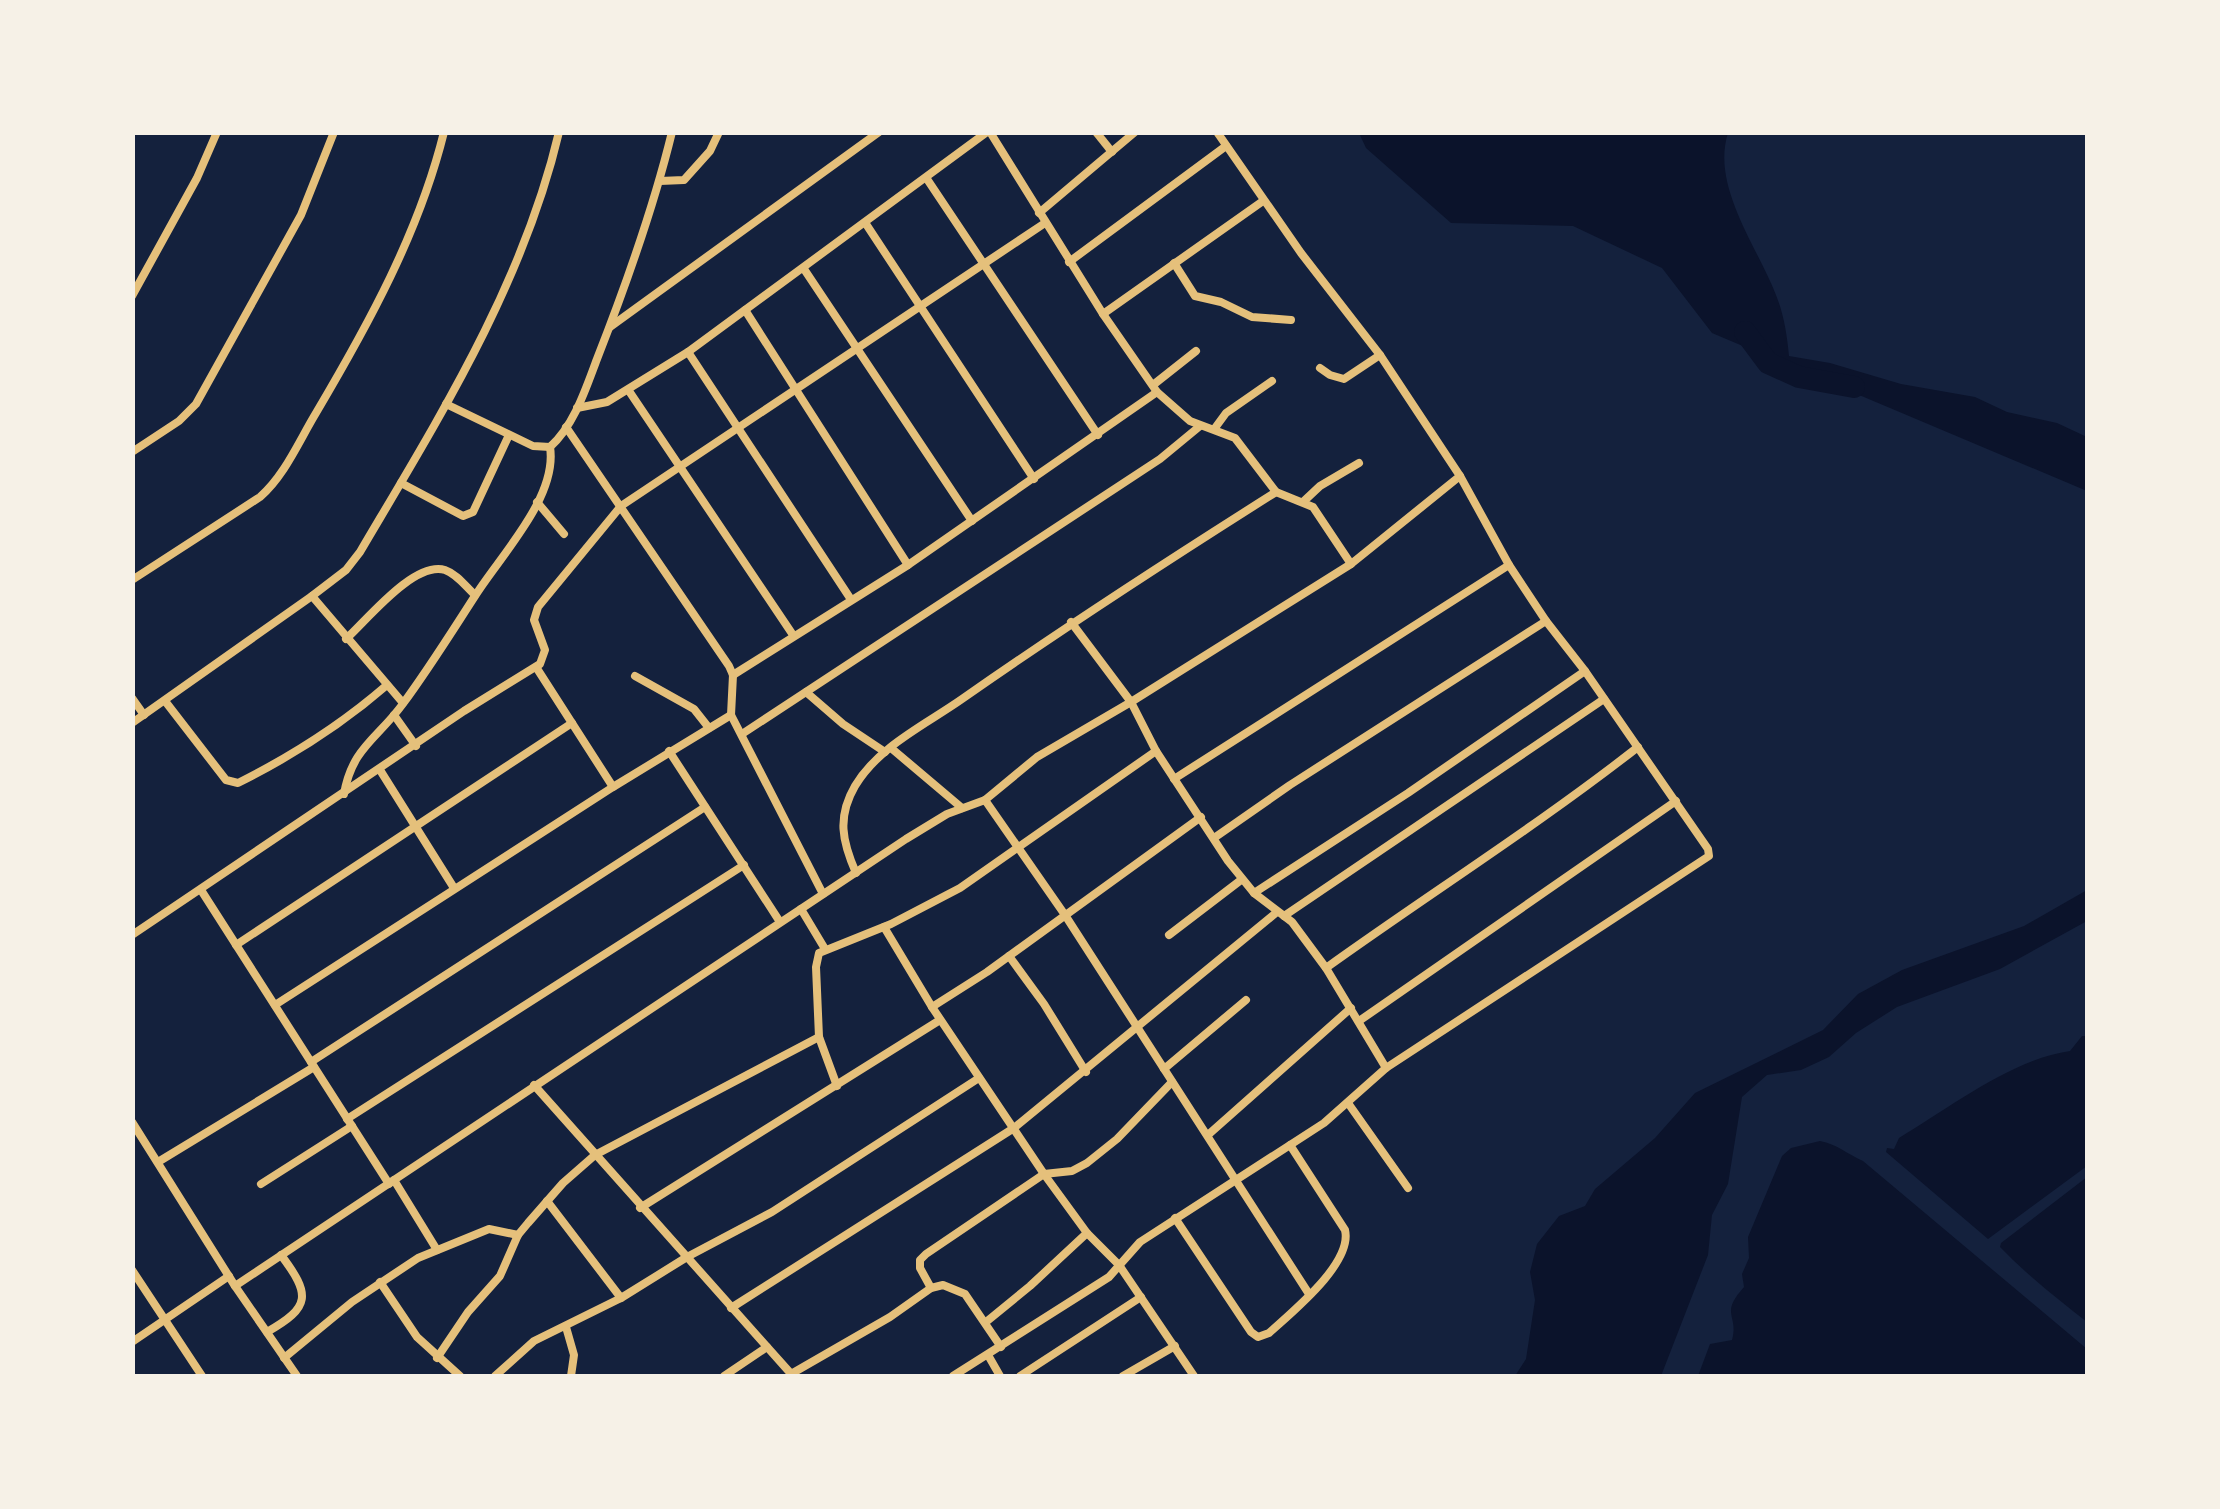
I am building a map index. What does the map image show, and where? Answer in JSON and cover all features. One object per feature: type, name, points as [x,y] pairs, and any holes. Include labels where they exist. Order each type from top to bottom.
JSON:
[{"type":"street","points":[[132,296],[197,178],[217,132]]},
{"type":"street","points":[[132,452],[179,421],[196,404],[301,214],[334,132]]},
{"type":"street","points":[[132,580],[260,497],[277,478],[348,358],[396,264],[420,211],[444,132]]},
{"type":"street","points":[[132,723],[312,596],[352,562],[446,404],[500,303],[558,132]]},
{"type":"street","points":[[344,794],[351,764],[403,703],[537,502],[551,468],[550,447],[577,408],[610,327],[660,181],[672,132]]},
{"type":"street","points":[[660,181],[684,180],[720,132]]},
{"type":"street","points":[[610,327],[879,132]]},
{"type":"street","points":[[577,408],[598,406],[630,391],[804,269],[988,132],[1102,314],[1155,388],[1178,412],[1200,426],[1226,432],[1244,448],[1276,492],[1304,501],[1321,515],[1351,564]]},
{"type":"street","points":[[1096,132],[1112,152]]},
{"type":"street","points":[[1039,213],[1135,132]]},
{"type":"street","points":[[953,1376],[1109,1277],[1133,1248],[1290,1145],[1348,1103],[1386,1068],[1709,856],[1708,848],[1676,801],[1509,565],[1460,476],[1380,355],[1263,201],[1217,132]]},
{"type":"street","points":[[1069,262],[1226,146]]},
{"type":"street","points":[[927,179],[1098,435]]},
{"type":"street","points":[[1102,314],[1263,201]]},
{"type":"street","points":[[132,935],[542,662],[545,650],[534,625],[538,607],[621,506],[1046,222]]},
{"type":"street","points":[[866,224],[1034,479]]},
{"type":"street","points":[[1174,264],[1195,296],[1221,302],[1252,317],[1291,320]]},
{"type":"street","points":[[804,269],[972,521]]},
{"type":"street","points":[[745,310],[908,564]]},
{"type":"street","points":[[732,675],[908,564],[1098,435],[1196,351]]},
{"type":"street","points":[[688,352],[850,598]]},
{"type":"street","points":[[1320,368],[1344,379],[1380,355]]},
{"type":"street","points":[[1215,428],[1226,414],[1272,381]]},
{"type":"street","points":[[630,391],[793,635]]},
{"type":"street","points":[[446,404],[533,446],[550,447]]},
{"type":"street","points":[[742,734],[1160,459],[1200,426]]},
{"type":"street","points":[[566,427],[726,660],[732,675],[731,715],[823,894]]},
{"type":"street","points":[[400,483],[463,516],[473,512],[509,435]]},
{"type":"street","points":[[1304,501],[1320,486],[1358,463]]},
{"type":"street","points":[[235,1286],[932,822],[984,800],[1036,756],[1131,702],[1351,564],[1460,476]]},
{"type":"street","points":[[856,873],[844,846],[842,818],[857,782],[888,750],[1072,622],[1276,492]]},
{"type":"street","points":[[537,502],[564,534]]},
{"type":"street","points":[[1174,778],[1509,565]]},
{"type":"street","points":[[346,639],[408,581],[426,570],[450,572],[475,595]]},
{"type":"street","points":[[312,596],[403,703]]},
{"type":"street","points":[[1214,838],[1546,621]]},
{"type":"street","points":[[1072,622],[1131,702],[1156,751],[1241,880],[1281,914],[1326,968],[1386,1068]]},
{"type":"street","points":[[536,667],[613,786]]},
{"type":"street","points":[[1254,893],[1585,671]]},
{"type":"street","points":[[635,676],[694,710],[709,728]]},
{"type":"street","points":[[165,701],[226,780],[238,784],[292,756],[356,712],[387,685]]},
{"type":"street","points":[[806,692],[843,724],[888,750],[962,808]]},
{"type":"street","points":[[132,698],[144,716]]},
{"type":"street","points":[[731,1308],[1014,1128],[1281,914],[1604,699]]},
{"type":"street","points":[[394,715],[416,746]]},
{"type":"street","points":[[275,1004],[613,786],[731,715]]},
{"type":"street","points":[[236,945],[572,722]]},
{"type":"street","points":[[1326,968],[1434,890],[1560,808],[1638,747]]},
{"type":"street","points":[[669,751],[780,922]]},
{"type":"street","points":[[837,1086],[819,1037],[816,960],[825,950],[884,927],[968,883],[1156,751]]},
{"type":"street","points":[[380,770],[454,888]]},
{"type":"street","points":[[984,800],[1066,914],[1309,1294]]},
{"type":"street","points":[[1359,1020],[1676,801]]},
{"type":"street","points":[[158,1162],[705,808]]},
{"type":"street","points":[[932,1007],[1200,817]]},
{"type":"street","points":[[261,1184],[744,865]]},
{"type":"street","points":[[1169,935],[1241,880]]},
{"type":"street","points":[[201,890],[349,1123],[437,1250]]},
{"type":"street","points":[[800,909],[825,950]]},
{"type":"street","points":[[884,927],[940,1020],[1044,1174],[1087,1233],[1119,1265],[1194,1376]]},
{"type":"street","points":[[1009,956],[1086,1072]]},
{"type":"street","points":[[1164,1069],[1246,1000]]},
{"type":"street","points":[[1209,1134],[1351,1008]]},
{"type":"street","points":[[640,1208],[940,1020]]},
{"type":"street","points":[[436,1358],[468,1312],[500,1276],[518,1235],[546,1201],[595,1155],[819,1037]]},
{"type":"street","points":[[495,1376],[528,1345],[621,1298],[772,1212],[980,1078]]},
{"type":"street","points":[[931,1288],[920,1260],[1044,1174],[1072,1171],[1087,1163],[1172,1082]]},
{"type":"street","points":[[534,1085],[792,1376],[931,1288],[948,1285],[959,1290],[1002,1347]]},
{"type":"street","points":[[1348,1103],[1408,1188]]},
{"type":"street","points":[[132,1122],[297,1376]]},
{"type":"street","points":[[1175,1218],[1254,1336],[1269,1333],[1333,1268],[1345,1246],[1346,1235],[1290,1145]]},
{"type":"street","points":[[546,1201],[621,1298]]},
{"type":"street","points":[[284,1358],[380,1282],[418,1258],[489,1229],[518,1235]]},
{"type":"street","points":[[986,1322],[1087,1233]]},
{"type":"street","points":[[267,1332],[295,1315],[301,1303],[298,1280],[281,1255]]},
{"type":"street","points":[[132,1270],[202,1376]]},
{"type":"street","points":[[132,1342],[229,1276]]},
{"type":"street","points":[[380,1282],[404,1320],[436,1358],[460,1376]]},
{"type":"street","points":[[1020,1376],[1142,1297]]},
{"type":"street","points":[[566,1326],[574,1355],[572,1376]]},
{"type":"street","points":[[1123,1376],[1175,1346]]},
{"type":"street","points":[[724,1376],[767,1348]]},
{"type":"street","points":[[988,1355],[1000,1376]]},
{"type":"water","points":[[1359,133],[1728,133],[1724,153],[1731,195],[1779,303],[1789,356],[1830,363],[1901,384],[1975,397],[2007,412],[2057,423],[2087,437],[2087,491],[1712,333],[1662,268],[1573,226],[1451,223],[1366,148]]},
{"type":"water","points":[[2087,890],[2087,921],[2000,969],[1897,1007],[1856,1033],[1829,1057],[1801,1070],[1767,1075],[1742,1097],[1728,1184],[1712,1215],[1708,1255],[1661,1376],[1515,1376],[1526,1359],[1535,1300],[1530,1272],[1537,1244],[1559,1216],[1585,1206],[1595,1189],[1655,1138],[1695,1093],[1823,1030],[1858,994],[1902,970],[2024,926]]},
{"type":"water","points":[[2082,1036],[2088,1036],[2087,1166],[1988,1239],[1886,1152],[1887,1148],[1894,1149],[1899,1138],[1981,1086],[2026,1064],[2070,1051]]},
{"type":"water","points":[[1820,1141],[1863,1161],[2087,1349],[2087,1376],[1698,1376],[1710,1344],[1732,1340],[1731,1309],[1744,1287],[1742,1274],[1749,1258],[1748,1237],[1782,1156],[1791,1148]]},
{"type":"water","points":[[2087,1177],[2087,1322],[2000,1247]]},
{"type":"waterway","points":[[1745,332],[1768,363],[1799,377],[1854,387]]}]
